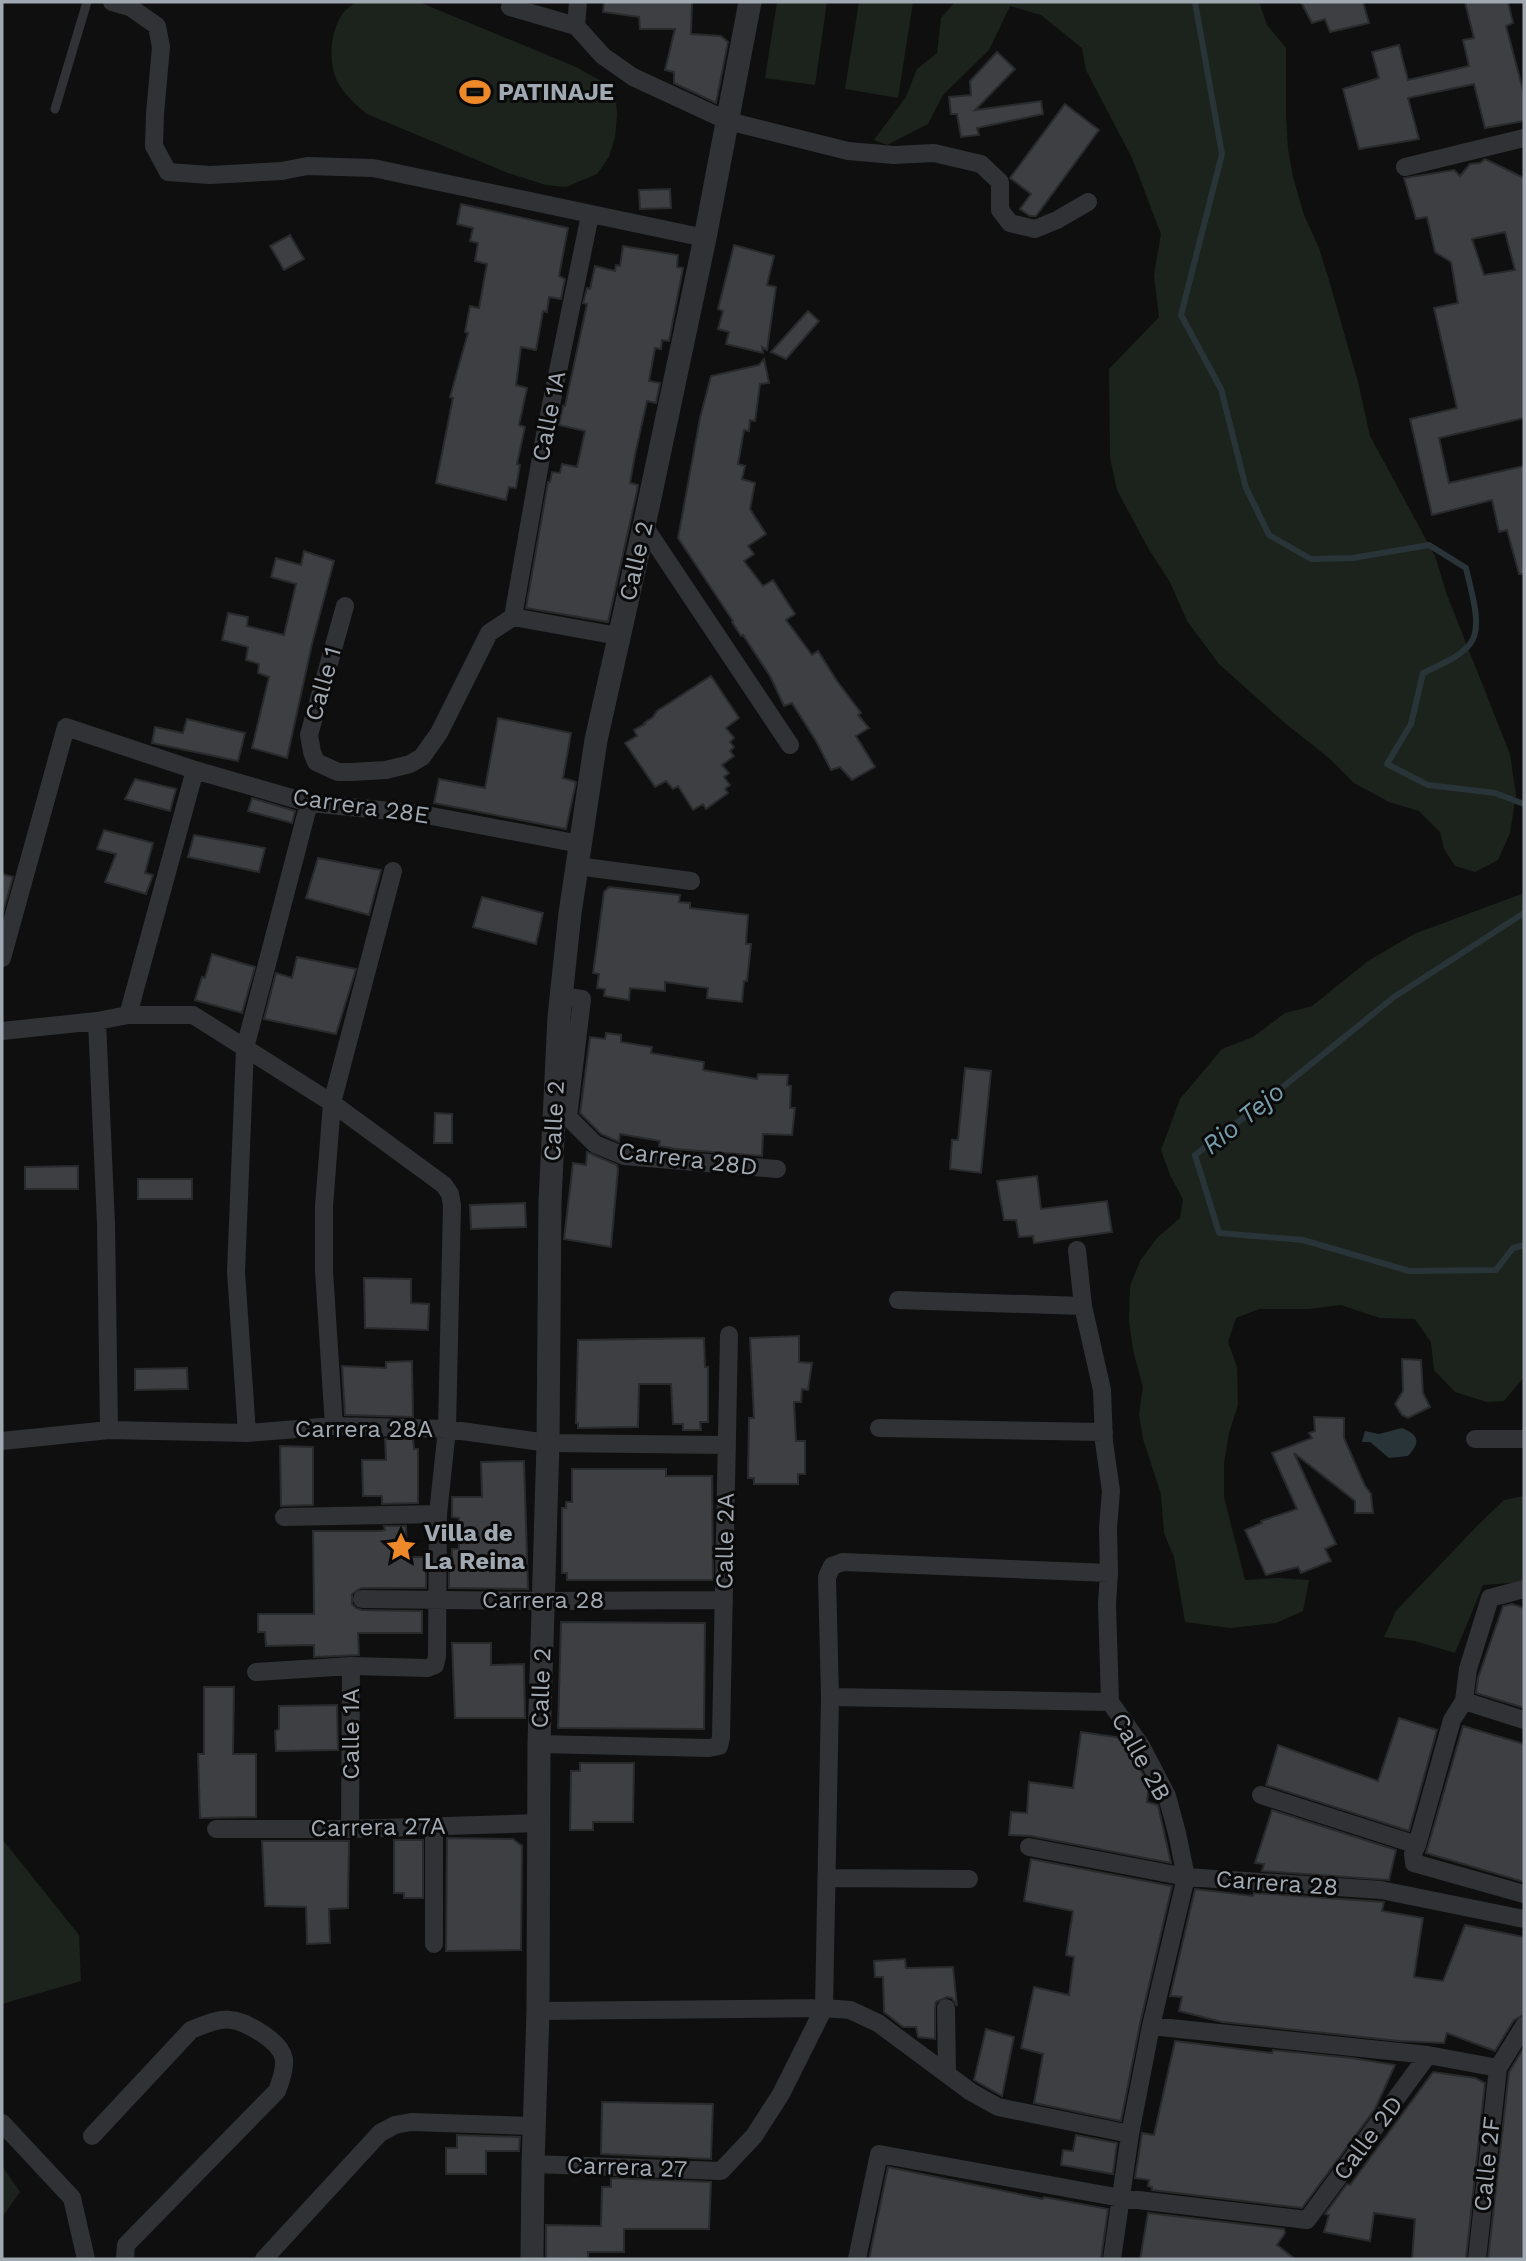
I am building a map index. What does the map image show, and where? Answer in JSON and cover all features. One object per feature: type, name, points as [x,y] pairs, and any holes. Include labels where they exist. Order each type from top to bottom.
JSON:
[{"type":"street","points":[[111,2],[130,7],[157,26],[161,47],[154,146],[168,172],[210,175],[282,171],[307,166],[373,169],[705,237]]},
{"type":"street","points":[[576,26],[578,2]]},
{"type":"street","name":"Calle 2","points":[[532,2259],[538,2011],[539,1744],[548,1443],[550,1201],[579,855],[596,740],[705,237],[750,2]]},
{"type":"street","points":[[510,7],[576,26],[603,56],[633,77],[728,121],[848,151],[894,155],[934,153],[981,164],[1000,182],[1000,210],[1010,223],[1035,229],[1088,202]]},
{"type":"street","points":[[1405,167],[1524,138]]},
{"type":"street","name":"Calle 1A","points":[[513,617],[546,429],[590,215]]},
{"type":"street","points":[[644,526],[790,745]]},
{"type":"street","name":"Calle 1","points":[[345,606],[309,735],[316,762],[338,772],[386,770],[410,764],[422,757],[439,733],[489,633],[513,617]]},
{"type":"street","points":[[513,617],[618,636]]},
{"type":"street","name":"Carrera 28E","points":[[2,958],[66,727],[195,771],[309,803],[421,814],[691,881]]},
{"type":"street","points":[[128,1015],[195,771]]},
{"type":"street","points":[[247,1433],[236,1272],[245,1048],[309,803]]},
{"type":"street","points":[[334,1426],[324,1271],[324,1206],[332,1103],[393,871]]},
{"type":"street","name":"Carrera 28D","points":[[566,1012],[568,1117],[595,1144],[624,1156],[777,1169]]},
{"type":"street","points":[[2,1031],[128,1015],[193,1015],[332,1103]]},
{"type":"street","points":[[97,1021],[106,1224],[109,1430]]},
{"type":"street","name":"Calle 1A","points":[[332,1103],[444,1185],[450,1194],[452,1205],[447,1429],[438,1514],[437,1656],[435,1665],[427,1668],[351,1666],[350,1829]]},
{"type":"street","name":"Calle 2B","points":[[1077,1250],[1083,1306],[1102,1390],[1111,1491],[1107,1604],[1110,1702],[1141,1746],[1167,1796],[1186,1877],[1151,2026],[1130,2134],[1112,2259]]},
{"type":"street","points":[[898,1300],[1083,1306]]},
{"type":"street","name":"Calle 2A","points":[[539,1744],[709,1748],[719,1746],[722,1737],[729,1335]]},
{"type":"street","name":"Carrera 28A","points":[[2,1441],[109,1430],[247,1433],[334,1426],[447,1429],[548,1443],[727,1445]]},
{"type":"street","points":[[879,1428],[1104,1432]]},
{"type":"street","points":[[1475,1439],[1524,1439]]},
{"type":"street","points":[[284,1517],[438,1514]]},
{"type":"street","points":[[824,2008],[830,1698],[827,1577],[832,1566],[843,1562],[1109,1573]]},
{"type":"street","points":[[1524,1589],[1490,1598],[1468,1669],[1464,1701],[1452,1720],[1414,1863],[1524,1894]]},
{"type":"street","name":"Carrera 28","points":[[362,1599],[723,1600]]},
{"type":"street","points":[[256,1672],[351,1666]]},
{"type":"street","points":[[830,1698],[1110,1702]]},
{"type":"street","points":[[1464,1701],[1524,1720]]},
{"type":"street","points":[[1261,1795],[1415,1852]]},
{"type":"street","name":"Carrera 27A","points":[[216,1829],[350,1829],[539,1823]]},
{"type":"street","points":[[434,1826],[434,1944]]},
{"type":"street","name":"Carrera 28","points":[[1029,1847],[1186,1877],[1381,1890],[1524,1919]]},
{"type":"street","points":[[827,1878],[969,1879]]},
{"type":"street","name":"Carrera 27","points":[[533,2164],[722,2171],[754,2136],[781,2094],[824,2008]]},
{"type":"street","points":[[946,2008],[947,2073]]},
{"type":"street","points":[[538,2011],[850,2010],[878,2023],[971,2092],[998,2107],[1130,2134]]},
{"type":"street","points":[[92,2136],[191,2030],[213,2021],[241,2020],[274,2042],[284,2057],[283,2073],[277,2091],[126,2245],[125,2259]]},
{"type":"street","points":[[1151,2026],[1428,2056],[1498,2068],[1524,2025]]},
{"type":"street","name":"Calle 2D","points":[[1121,2198],[1307,2220],[1428,2056]]},
{"type":"street","name":"Calle 2F","points":[[1477,2259],[1498,2068]]},
{"type":"street","points":[[264,2259],[380,2133],[395,2125],[411,2122],[534,2126]]},
{"type":"street","points":[[2,2123],[72,2198],[86,2259]]},
{"type":"street","points":[[857,2259],[879,2154],[1121,2198]]},
{"type":"lane","points":[[55,109],[87,2]]},
{"type":"shaded area","points":[[356,2],[419,2],[576,67],[601,81],[616,99],[615,137],[609,157],[597,174],[566,187],[546,185],[508,173],[367,114],[340,86],[332,64],[335,28],[343,13]]},
{"type":"shaded area","points":[[777,2],[827,2],[815,85],[765,78]]},
{"type":"shaded area","points":[[859,2],[913,2],[898,98],[845,89]]},
{"type":"shaded area","points":[[955,2],[1259,2],[1267,25],[1286,48],[1286,116],[1293,177],[1331,287],[1370,436],[1435,556],[1447,595],[1510,754],[1516,795],[1510,833],[1498,860],[1475,872],[1455,866],[1444,849],[1440,832],[1419,811],[1389,802],[1354,783],[1329,758],[1219,664],[1187,621],[1170,582],[1117,490],[1110,458],[1109,369],[1159,317],[1154,275],[1161,234],[1132,158],[1086,70],[1082,48],[1041,15],[1010,6],[989,50],[943,95],[928,124],[887,145],[874,140],[906,97],[917,69],[937,53],[941,18]]},
{"type":"shaded area","points":[[1524,893],[1524,1377],[1504,1401],[1487,1402],[1455,1392],[1434,1370],[1431,1342],[1415,1319],[1380,1318],[1341,1305],[1309,1309],[1259,1309],[1236,1318],[1228,1342],[1237,1367],[1238,1405],[1229,1433],[1224,1464],[1224,1497],[1245,1580],[1309,1580],[1303,1611],[1276,1623],[1230,1628],[1185,1622],[1174,1557],[1164,1533],[1161,1494],[1143,1439],[1139,1414],[1143,1387],[1133,1350],[1129,1320],[1130,1286],[1140,1261],[1157,1238],[1180,1218],[1183,1199],[1161,1150],[1180,1099],[1222,1049],[1253,1037],[1285,1013],[1312,1006],[1368,961],[1414,934]]},
{"type":"shaded area","points":[[1402,1428],[1412,1433],[1416,1439],[1415,1447],[1408,1456],[1389,1458],[1370,1442],[1362,1442],[1365,1431],[1379,1434]]},
{"type":"shaded area","points":[[1524,1496],[1524,1582],[1483,1585],[1455,1653],[1415,1641],[1384,1637],[1396,1611],[1477,1526],[1504,1500]]},
{"type":"shaded area","points":[[2,1839],[79,1935],[81,1981],[2,2004]]},
{"type":"shaded area","points":[[2,2166],[20,2192],[2,2217]]},
{"type":"building","points":[[604,2],[692,2],[691,34],[721,36],[728,42],[716,103],[674,83],[674,72],[665,70],[675,29],[640,29],[639,17],[603,12]]},
{"type":"building","points":[[1301,2],[1363,2],[1369,23],[1330,32],[1325,19],[1312,23]]},
{"type":"building","points":[[1465,2],[1508,2],[1513,23],[1506,26],[1524,94],[1524,121],[1485,128],[1474,84],[1408,98],[1419,139],[1359,149],[1343,89],[1379,78],[1372,52],[1399,45],[1408,80],[1469,66],[1463,40],[1474,38]]},
{"type":"building","points":[[997,52],[1015,69],[975,110],[1041,101],[1043,114],[977,128],[979,135],[961,137],[957,114],[951,114],[949,97],[971,95],[970,81]]},
{"type":"building","points":[[1065,104],[1099,130],[1036,216],[1030,216],[1020,209],[1031,194],[1010,178]]},
{"type":"building","points":[[1485,159],[1524,178],[1524,418],[1439,438],[1449,483],[1524,466],[1524,574],[1519,574],[1507,530],[1499,532],[1492,500],[1432,515],[1410,419],[1457,408],[1434,308],[1458,303],[1451,262],[1435,252],[1427,217],[1416,219],[1404,178],[1454,170],[1460,176],[1470,164],[1480,163]],"holes":[[[1505,232],[1515,270],[1484,275],[1472,239]]]},
{"type":"building","points":[[670,189],[671,208],[640,209],[639,190]]},
{"type":"building","points":[[461,204],[568,228],[559,276],[565,279],[561,299],[549,297],[547,312],[543,311],[536,350],[521,347],[516,385],[527,388],[519,425],[525,427],[517,464],[520,465],[516,488],[509,487],[506,500],[436,483],[453,398],[450,397],[468,333],[465,332],[470,306],[479,308],[487,264],[475,261],[478,243],[470,241],[473,228],[457,224]]},
{"type":"building","points":[[290,235],[304,259],[284,270],[270,246]]},
{"type":"building","points":[[734,245],[774,256],[767,285],[776,287],[767,350],[762,347],[763,353],[726,344],[729,332],[718,329],[723,311],[718,309]]},
{"type":"building","points":[[623,246],[678,255],[677,267],[683,268],[669,341],[662,340],[661,349],[655,348],[649,381],[660,383],[656,403],[647,401],[635,455],[630,483],[638,485],[608,622],[526,608],[548,482],[552,472],[560,473],[562,464],[577,467],[585,431],[559,425],[587,304],[583,303],[587,288],[590,289],[595,266],[615,271],[616,265],[620,266]]},
{"type":"building","points":[[808,311],[819,321],[786,359],[771,352]]},
{"type":"building","points":[[764,359],[769,383],[760,384],[755,421],[750,420],[749,431],[744,430],[738,464],[745,466],[742,479],[755,483],[750,509],[766,534],[748,546],[754,554],[744,561],[763,586],[773,580],[795,614],[786,620],[812,655],[818,651],[869,728],[856,736],[875,767],[852,780],[840,767],[831,770],[792,703],[784,706],[770,676],[678,538],[700,418],[711,376],[759,365]]},
{"type":"building","points":[[304,551],[334,561],[312,644],[287,758],[252,748],[269,677],[258,673],[259,664],[246,660],[248,647],[222,640],[228,613],[248,617],[247,626],[284,635],[296,584],[271,577],[276,558],[301,565]]},
{"type":"building","points":[[711,676],[739,718],[726,728],[734,738],[730,742],[734,747],[730,751],[734,756],[722,765],[729,773],[724,777],[730,785],[725,789],[728,793],[706,809],[703,804],[693,810],[678,786],[673,789],[666,781],[655,787],[625,743],[637,736],[634,730],[645,724],[657,711]]},
{"type":"building","points":[[498,718],[571,733],[563,778],[576,782],[566,829],[434,803],[439,779],[485,788]]},
{"type":"building","points":[[187,719],[245,733],[238,761],[152,743],[155,727],[183,733]]},
{"type":"building","points":[[135,779],[176,789],[170,811],[125,799]]},
{"type":"building","points":[[252,798],[295,811],[292,823],[248,811]]},
{"type":"building","points":[[104,830],[153,843],[145,873],[153,875],[146,894],[105,882],[116,854],[97,849]]},
{"type":"building","points":[[194,835],[265,848],[259,872],[188,857]]},
{"type":"building","points":[[318,858],[381,870],[369,915],[306,898]]},
{"type":"building","points":[[2,874],[13,877],[2,916]]},
{"type":"building","points":[[609,887],[680,895],[679,902],[690,903],[690,908],[748,915],[746,944],[751,944],[742,1002],[707,998],[708,988],[665,982],[665,991],[630,988],[629,1000],[604,996],[605,989],[597,988],[599,974],[593,973],[604,892]]},
{"type":"building","points":[[482,897],[543,913],[536,944],[473,927]]},
{"type":"building","points":[[212,954],[255,967],[242,1013],[195,1000]]},
{"type":"building","points":[[297,957],[356,969],[336,1034],[264,1019],[276,973],[292,978]]},
{"type":"building","points":[[606,1033],[621,1035],[621,1042],[652,1047],[651,1053],[704,1062],[703,1070],[757,1079],[758,1074],[788,1075],[787,1085],[791,1086],[790,1108],[795,1108],[792,1135],[763,1134],[762,1156],[675,1149],[659,1146],[660,1141],[620,1134],[619,1142],[601,1134],[580,1113],[590,1037],[605,1039]]},
{"type":"building","points":[[965,1068],[991,1071],[981,1173],[950,1169],[952,1140],[958,1140]]},
{"type":"building","points":[[435,1113],[452,1114],[452,1143],[434,1143]]},
{"type":"building","points":[[587,1152],[617,1165],[611,1247],[564,1239],[573,1163],[586,1165]]},
{"type":"building","points":[[78,1166],[78,1189],[25,1189],[25,1167]]},
{"type":"building","points":[[1037,1176],[1041,1209],[1107,1201],[1112,1232],[1034,1243],[1033,1236],[1019,1237],[1016,1220],[1004,1220],[997,1181]]},
{"type":"building","points":[[138,1179],[192,1179],[192,1199],[138,1199]]},
{"type":"building","points":[[525,1203],[526,1227],[471,1229],[470,1205]]},
{"type":"building","points":[[364,1278],[411,1279],[411,1303],[429,1304],[428,1330],[365,1328]]},
{"type":"building","points":[[799,1336],[799,1362],[812,1363],[808,1390],[802,1389],[801,1402],[794,1402],[796,1441],[805,1441],[805,1474],[798,1474],[798,1484],[754,1484],[754,1478],[748,1478],[749,1418],[754,1418],[750,1338]]},
{"type":"building","points":[[704,1338],[705,1367],[708,1367],[708,1422],[700,1422],[701,1430],[683,1430],[683,1424],[673,1424],[671,1384],[639,1384],[638,1427],[578,1428],[578,1340]]},
{"type":"building","points":[[1402,1359],[1421,1360],[1423,1393],[1430,1407],[1408,1418],[1402,1415],[1395,1404],[1403,1391]]},
{"type":"building","points":[[412,1361],[413,1417],[345,1415],[342,1366],[386,1368],[386,1362]]},
{"type":"building","points":[[187,1368],[188,1389],[135,1390],[135,1369]]},
{"type":"building","points":[[1314,1417],[1344,1418],[1344,1438],[1371,1494],[1373,1513],[1355,1513],[1355,1501],[1294,1453],[1336,1544],[1325,1549],[1331,1561],[1301,1573],[1298,1567],[1266,1575],[1245,1530],[1262,1523],[1261,1521],[1297,1509],[1272,1453],[1312,1438],[1309,1433],[1315,1431]]},
{"type":"building","points":[[385,1439],[413,1439],[414,1449],[418,1449],[418,1503],[382,1504],[382,1496],[363,1496],[362,1460],[386,1460]]},
{"type":"building","points":[[280,1446],[313,1447],[313,1505],[281,1506]]},
{"type":"building","points":[[524,1461],[528,1589],[449,1588],[449,1556],[452,1556],[452,1549],[459,1549],[459,1518],[452,1517],[452,1497],[482,1497],[481,1462]]},
{"type":"building","points":[[572,1469],[666,1469],[666,1476],[712,1476],[713,1580],[567,1580],[567,1573],[562,1573],[562,1508],[566,1508],[566,1502],[572,1502]]},
{"type":"building","points":[[384,1526],[406,1526],[407,1557],[426,1557],[426,1588],[361,1588],[352,1594],[352,1604],[362,1610],[422,1611],[422,1633],[358,1633],[359,1655],[314,1657],[314,1645],[266,1646],[265,1632],[258,1632],[258,1614],[314,1614],[313,1531],[380,1531],[385,1530]]},
{"type":"building","points":[[1512,1604],[1524,1608],[1524,1708],[1476,1693],[1478,1678],[1503,1606]]},
{"type":"building","points":[[561,1622],[705,1623],[704,1729],[558,1728]]},
{"type":"building","points":[[452,1643],[491,1643],[491,1665],[524,1664],[525,1718],[455,1718]]},
{"type":"building","points":[[204,1687],[234,1687],[233,1754],[256,1754],[256,1817],[200,1818],[198,1754],[204,1754]]},
{"type":"building","points":[[337,1705],[338,1750],[276,1751],[275,1731],[279,1729],[279,1706]]},
{"type":"building","points":[[1399,1718],[1437,1730],[1409,1831],[1266,1785],[1278,1745],[1378,1781]]},
{"type":"building","points":[[1463,1726],[1524,1744],[1524,1882],[1426,1853]]},
{"type":"building","points":[[1081,1732],[1122,1738],[1127,1750],[1131,1751],[1149,1786],[1147,1802],[1158,1805],[1171,1863],[1031,1836],[1009,1835],[1011,1812],[1027,1813],[1029,1782],[1073,1788]]},
{"type":"building","points":[[580,1763],[634,1763],[633,1822],[593,1822],[593,1830],[570,1830],[571,1771],[580,1771]]},
{"type":"building","points":[[1272,1810],[1396,1850],[1389,1880],[1262,1871],[1264,1864],[1255,1863]]},
{"type":"building","points":[[447,1838],[513,1839],[522,1846],[521,1950],[446,1951]]},
{"type":"building","points":[[394,1840],[423,1840],[423,1898],[404,1898],[404,1893],[394,1893]]},
{"type":"building","points":[[262,1841],[349,1841],[348,1908],[329,1909],[330,1943],[307,1944],[306,1907],[265,1906]]},
{"type":"building","points":[[1031,1859],[1172,1886],[1121,2121],[1034,2103],[1043,2054],[1021,2048],[1034,1987],[1069,1995],[1074,1957],[1066,1955],[1073,1911],[1024,1901]]},
{"type":"building","points":[[1195,1889],[1253,1896],[1254,1893],[1384,1902],[1382,1911],[1423,1918],[1414,1977],[1443,1981],[1465,1925],[1524,1937],[1524,2015],[1514,2020],[1495,2051],[1447,2033],[1444,2043],[1399,2041],[1222,2022],[1179,2011],[1182,1997],[1170,1996]]},
{"type":"building","points":[[905,1959],[906,1968],[953,1967],[957,2006],[952,1998],[947,1997],[936,2002],[935,2039],[918,2037],[916,2027],[903,2027],[884,2012],[883,1977],[875,1977],[874,1961]]},
{"type":"building","points":[[986,2029],[1014,2037],[1002,2096],[974,2080]]},
{"type":"building","points":[[1175,2041],[1272,2053],[1273,2050],[1352,2058],[1395,2065],[1375,2109],[1302,2208],[1152,2190],[1152,2187],[1148,2186],[1149,2180],[1135,2178],[1142,2133],[1154,2135]]},
{"type":"building","points":[[1524,2047],[1524,2259],[1488,2259],[1509,2072]]},
{"type":"building","points":[[1433,2072],[1475,2078],[1485,2083],[1466,2259],[1412,2259],[1415,2219],[1374,2213],[1370,2241],[1324,2232],[1329,2215],[1325,2214],[1347,2184],[1350,2185]]},
{"type":"building","points":[[602,2102],[713,2104],[711,2159],[601,2154]]},
{"type":"building","points":[[457,2135],[520,2137],[519,2151],[486,2151],[486,2174],[446,2174],[446,2148],[457,2148]]},
{"type":"building","points":[[1076,2135],[1117,2143],[1113,2174],[1061,2165],[1063,2150],[1073,2151]]},
{"type":"building","points":[[888,2167],[1043,2199],[1044,2197],[1108,2209],[1101,2259],[869,2259]]},
{"type":"building","points":[[611,2178],[711,2182],[709,2229],[624,2229],[624,2252],[588,2252],[588,2258],[546,2259],[546,2225],[601,2226],[602,2187],[611,2187]]},
{"type":"building","points":[[1148,2213],[1284,2229],[1285,2233],[1277,2245],[1295,2259],[1140,2259]]},
{"type":"waterway","points":[[1195,2],[1222,154],[1181,315],[1221,389],[1246,488],[1269,535],[1311,559],[1353,558],[1429,545],[1466,568],[1475,607],[1474,637],[1460,653],[1423,673],[1411,724],[1387,764],[1428,785],[1495,793],[1524,804]]},
{"type":"waterway","name":"Rio Tejo","points":[[1524,913],[1394,997],[1195,1155],[1219,1233],[1303,1240],[1409,1271],[1496,1270],[1513,1248],[1524,1245]]},
{"type":"place","name":"PATINAJE","points":[[475,92]]},
{"type":"place","name":"Villa de La Reina","points":[[401,1547]]}]
